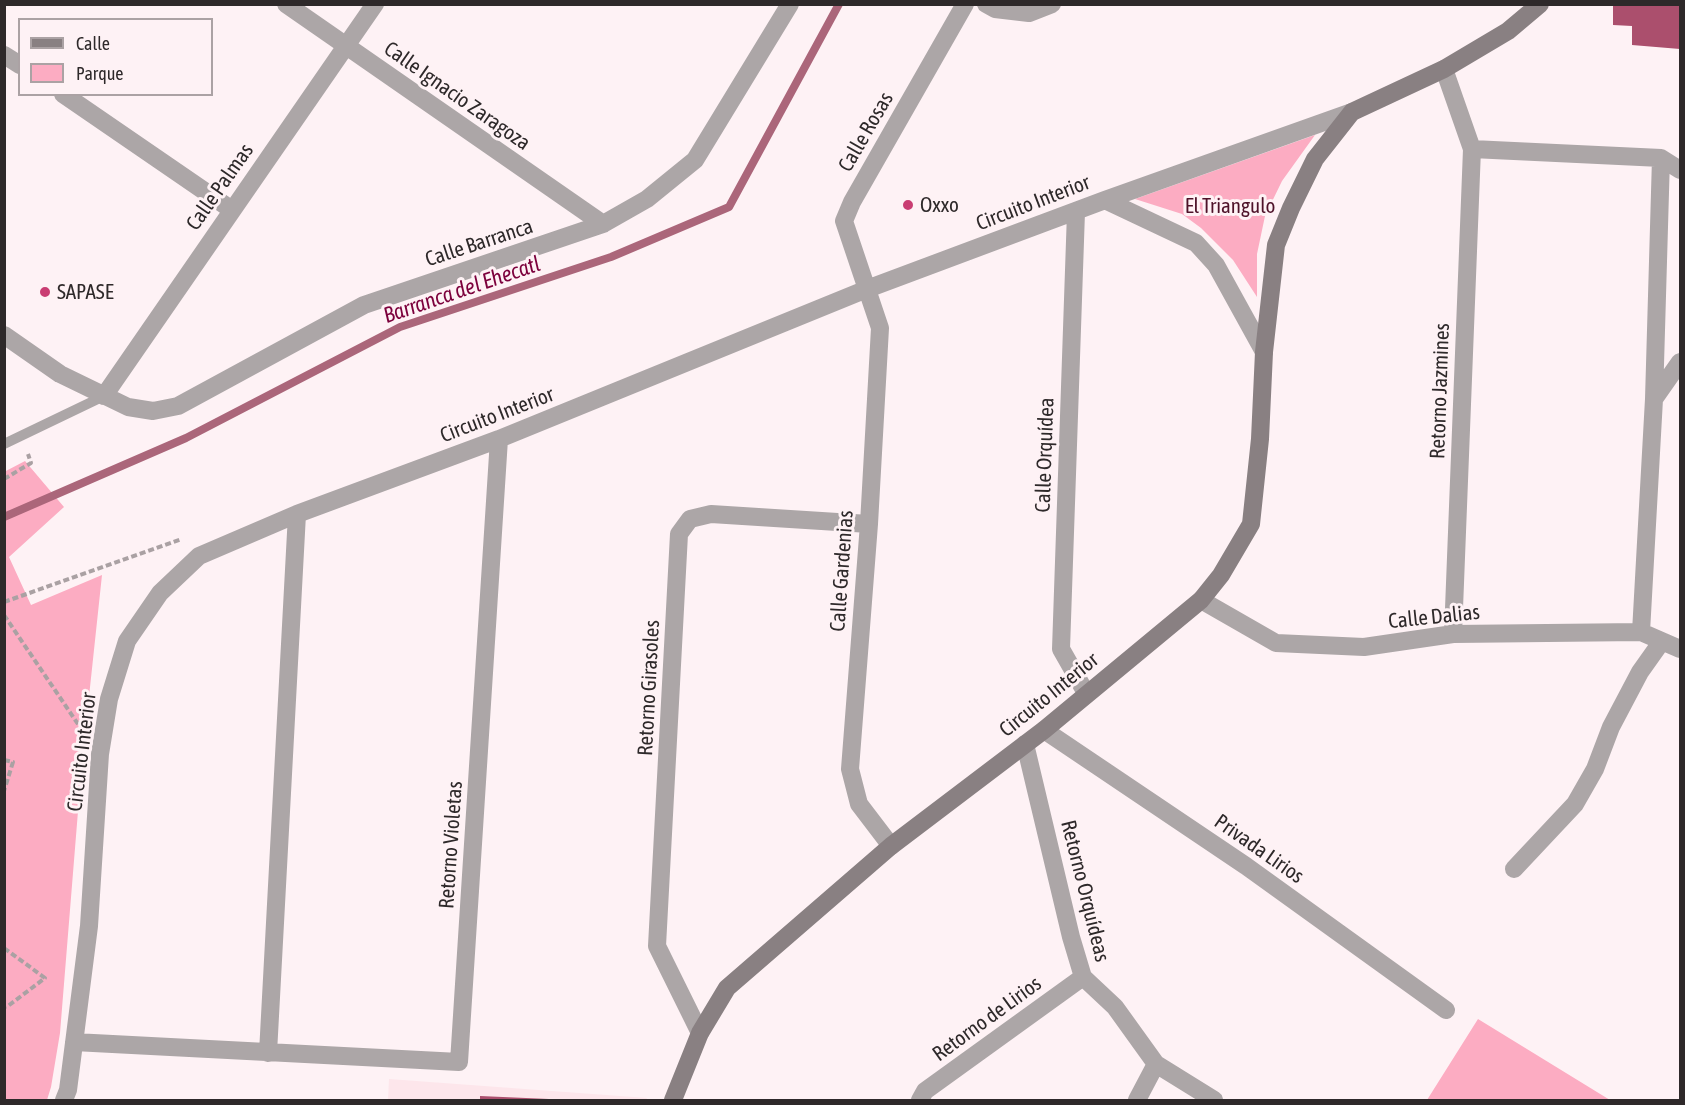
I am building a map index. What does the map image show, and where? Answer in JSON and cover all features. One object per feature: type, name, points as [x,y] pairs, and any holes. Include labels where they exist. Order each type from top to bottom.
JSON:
[{"type":"main road","name":"Circuito Interior","points":[[673,1101],[700,1033],[727,988],[891,846],[1044,730],[1201,600],[1221,575],[1251,524],[1260,439],[1264,352],[1276,244],[1315,159],[1352,112],[1444,69],[1508,32],[1540,4]]},
{"type":"street","name":"Calle Ignacio Zaragoza","points":[[286,4],[603,224]]},
{"type":"street","name":"Calle Palmas","points":[[104,396],[375,4]]},
{"type":"street","name":"Calle Barranca","points":[[4,335],[60,374],[128,407],[153,411],[178,406],[364,305],[603,224],[646,200],[695,160],[790,4]]},
{"type":"street","name":"Calle Rosas","points":[[867,289],[844,221],[852,202],[965,4]]},
{"type":"street","points":[[986,4],[995,9],[1029,13],[1052,4]]},
{"type":"street","points":[[4,55],[18,64]]},
{"type":"street","name":"Retorno Jazmines","points":[[1444,69],[1472,149],[1453,634]]},
{"type":"street","points":[[66,96],[232,210]]},
{"type":"street","name":"Circuito Interior","points":[[64,1101],[68,1090],[89,926],[99,754],[109,699],[127,642],[160,593],[199,556],[297,514],[499,439],[867,289],[1105,200],[1352,112]]},
{"type":"street","points":[[1472,149],[1661,158],[1680,170]]},
{"type":"street","points":[[1641,632],[1653,399],[1661,158]]},
{"type":"street","points":[[1105,200],[1196,243],[1216,265],[1264,352]]},
{"type":"street","name":"Calle Orquídea","points":[[1076,212],[1061,649],[1086,693]]},
{"type":"street","name":"Calle Gardenias","points":[[867,289],[880,328],[869,524],[850,769],[859,804],[891,846]]},
{"type":"street","points":[[1653,399],[1680,362]]},
{"type":"street","name":"Retorno Violetas","points":[[74,1042],[459,1062],[499,439]]},
{"type":"street","points":[[268,1053],[297,514]]},
{"type":"street","name":"Retorno Girasoles","points":[[700,1033],[657,946],[679,534],[690,519],[711,514],[869,524]]},
{"type":"street","name":"Calle Dalias","points":[[1201,600],[1276,643],[1364,647],[1453,634],[1641,632],[1680,649]]},
{"type":"street","points":[[1514,869],[1575,804],[1595,768],[1611,727],[1640,672],[1662,641]]},
{"type":"street","name":"Privada Lirios","points":[[1044,730],[1246,866],[1446,1010]]},
{"type":"street","name":"Retorno Orquídeas","points":[[1025,744],[1071,937],[1083,977],[1115,1008],[1156,1064],[1214,1101]]},
{"type":"street","name":"Retorno de Lirios","points":[[920,1101],[925,1091],[1083,977]]},
{"type":"street","points":[[1137,1101],[1156,1064]]},
{"type":"lane","points":[[4,444],[104,396]]},
{"type":"path","points":[[4,479],[31,463]]},
{"type":"path","points":[[4,602],[193,535]]},
{"type":"path","points":[[4,615],[99,754]]},
{"type":"path","points":[[4,760],[13,762],[4,791]]},
{"type":"path","points":[[4,948],[45,978],[9,1006],[4,1007]]},
{"type":"shaded area","points":[[389,1079],[647,1098],[646,1100],[388,1100]]},
{"type":"green space","name":"El Triangulo","points":[[1315,135],[1282,181],[1265,216],[1257,254],[1257,297],[1233,260],[1201,228],[1182,214],[1135,199]]},
{"type":"green space","points":[[25,461],[64,507],[9,557],[31,605],[102,575],[82,762],[60,1033],[47,1100],[4,1100],[4,472]]},
{"type":"green space","points":[[1478,1019],[1610,1100],[1427,1100]]},
{"type":"building","points":[[1680,4],[1680,49],[1632,45],[1632,26],[1613,25],[1613,6]]},
{"type":"building","points":[[480,1096],[549,1099],[549,1100],[480,1100]]},
{"type":"waterway","name":"Barranca del Ehecatl","points":[[4,517],[186,438],[400,327],[611,257],[729,207],[839,4]]},
{"type":"place","name":"Oxxo","points":[[908,205]]},
{"type":"place","name":"SAPASE","points":[[45,292]]}]
